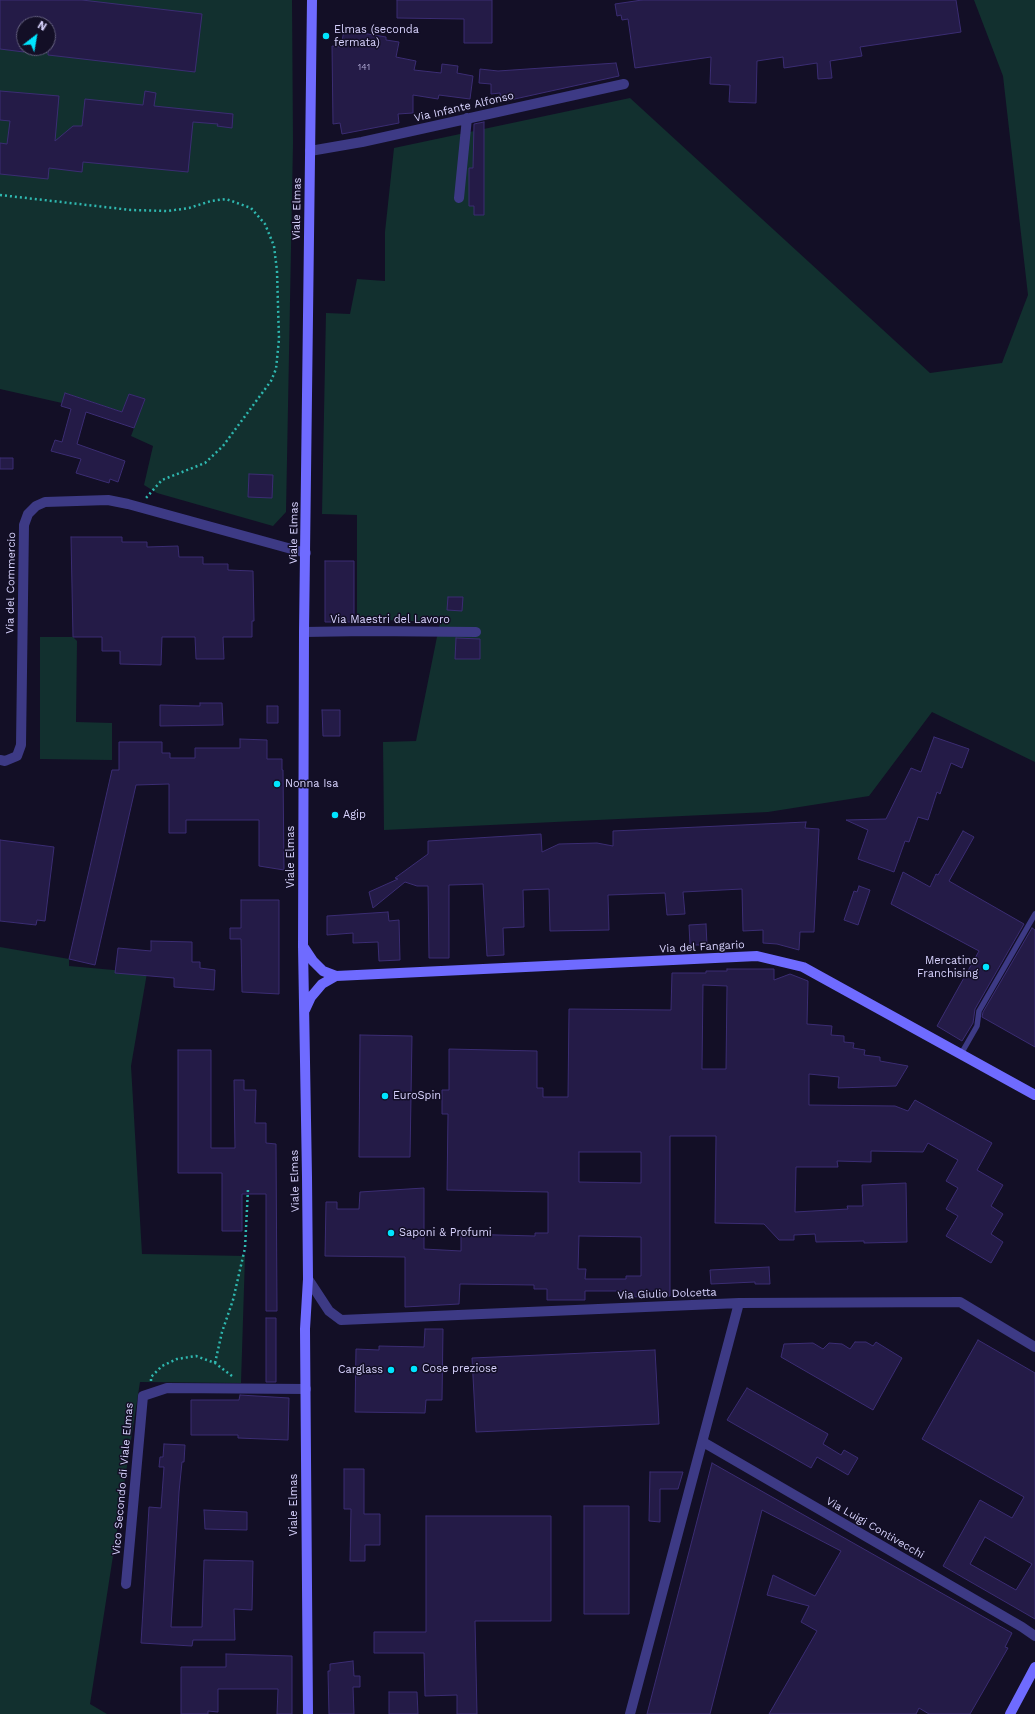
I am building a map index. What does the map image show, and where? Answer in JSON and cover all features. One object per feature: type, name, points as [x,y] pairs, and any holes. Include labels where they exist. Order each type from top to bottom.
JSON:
[{"type":"main road","name":"Viale Elmas","points":[[308,1714],[305,1329],[308,1279],[303,946],[304,632],[312,0]]},
{"type":"main road","points":[[303,946],[314,961],[324,971],[336,976]]},
{"type":"main road","name":"Via del Fangario","points":[[303,1014],[311,997],[318,988],[336,976],[757,956],[803,967],[1035,1095]]},
{"type":"main road","points":[[1010,1714],[1035,1667]]},
{"type":"street","name":"Via Infante Alfonso","points":[[310,151],[362,142],[624,84]]},
{"type":"street","points":[[460,198],[467,118]]},
{"type":"street","name":"Via del Commercio","points":[[0,760],[6,761],[17,756],[21,745],[24,525],[28,514],[36,506],[45,502],[108,500],[306,553]]},
{"type":"street","name":"Via Maestri del Lavoro","points":[[304,632],[476,632]]},
{"type":"street","name":"Via Giulio Dolcetta","points":[[308,1279],[329,1311],[341,1320],[739,1303],[960,1302],[1035,1347]]},
{"type":"street","points":[[630,1714],[739,1303]]},
{"type":"street","points":[[151,1394],[167,1388],[306,1389]]},
{"type":"street","name":"Vico Secondo di Viale Elmas","points":[[126,1584],[143,1396],[151,1394]]},
{"type":"street","name":"Via Luigi Contivecchi","points":[[703,1442],[1022,1626],[1035,1636]]},
{"type":"lane","points":[[961,1054],[977,1026],[979,1011],[1035,914]]},
{"type":"path","points":[[0,195],[131,210],[168,211],[189,208],[211,201],[226,199],[251,208],[265,224],[274,246],[277,271],[279,339],[276,369],[271,381],[223,446],[205,463],[162,480],[138,507]]},
{"type":"path","points":[[215,1363],[222,1332],[233,1300],[245,1248],[248,1189]]},
{"type":"path","points":[[151,1394],[151,1377],[162,1366],[177,1359],[196,1356],[215,1363],[234,1378],[240,1388]]},
{"type":"green space","points":[[0,0],[292,0],[293,143],[286,512],[273,526],[157,493],[144,485],[153,446],[131,436],[145,399],[129,394],[122,412],[65,393],[62,403],[0,389]]},
{"type":"green space","points":[[974,0],[1035,0],[1035,762],[932,712],[869,796],[768,812],[384,830],[383,742],[416,741],[440,622],[357,619],[357,515],[322,514],[326,313],[350,314],[357,279],[385,281],[385,232],[394,148],[630,98],[930,373],[1002,363],[1028,295],[1003,76]]},
{"type":"green space","points":[[40,637],[73,637],[77,641],[76,722],[112,723],[112,760],[40,759]]},
{"type":"green space","points":[[0,947],[69,959],[69,966],[147,973],[131,1066],[142,1254],[245,1256],[241,1383],[140,1382],[90,1704],[107,1714],[0,1714]]},
{"type":"building","points":[[0,0],[82,0],[202,14],[195,72],[56,56],[56,16],[16,16],[16,51],[0,49]]},
{"type":"building","points":[[397,0],[492,0],[492,43],[464,43],[464,19],[397,18]]},
{"type":"building","points":[[642,0],[956,0],[961,32],[860,47],[862,56],[830,61],[832,78],[818,79],[817,63],[784,68],[783,57],[757,61],[756,103],[729,102],[730,85],[710,84],[711,57],[635,68],[628,19],[622,20],[621,15],[617,16],[615,4]]},
{"type":"building","points":[[344,30],[386,37],[386,40],[399,42],[396,57],[416,61],[414,70],[441,73],[442,64],[458,66],[457,73],[473,76],[470,99],[439,95],[438,99],[413,95],[413,113],[398,114],[399,123],[342,134],[340,123],[333,124],[332,46],[341,47]]},
{"type":"building","points":[[616,63],[619,76],[501,102],[500,93],[491,94],[491,84],[479,83],[480,69],[498,71]]},
{"type":"building","points":[[0,91],[59,96],[55,141],[73,126],[82,126],[85,99],[143,105],[145,91],[156,93],[154,106],[233,114],[232,128],[217,126],[218,124],[193,122],[188,172],[83,162],[82,172],[49,168],[48,179],[0,174],[0,143],[7,144],[10,121],[0,120]]},
{"type":"building","points":[[484,122],[484,215],[474,215],[474,206],[469,206],[469,168],[473,168],[474,124]]},
{"type":"building","points":[[65,393],[122,412],[129,394],[145,399],[134,428],[86,412],[77,444],[125,461],[118,482],[110,479],[109,483],[76,473],[81,459],[51,451],[55,440],[62,442],[71,409],[61,406]]},
{"type":"building","points":[[0,458],[13,458],[13,469],[0,469]]},
{"type":"building","points":[[249,474],[273,475],[272,498],[248,497]]},
{"type":"building","points":[[71,537],[122,537],[122,542],[147,542],[147,547],[178,546],[179,557],[203,557],[203,564],[228,564],[228,570],[253,571],[254,621],[252,621],[252,637],[223,637],[224,659],[196,659],[195,637],[162,637],[161,665],[120,664],[120,651],[102,651],[102,637],[73,637]]},
{"type":"building","points":[[325,561],[354,561],[354,622],[325,622]]},
{"type":"building","points":[[448,597],[463,597],[462,611],[447,610]]},
{"type":"building","points":[[456,638],[480,639],[480,659],[455,659]]},
{"type":"building","points":[[200,703],[222,703],[223,725],[160,726],[160,705],[200,706]]},
{"type":"building","points":[[267,706],[278,706],[278,723],[267,723]]},
{"type":"building","points":[[322,710],[340,710],[340,736],[323,736]]},
{"type":"building","points":[[934,737],[969,749],[962,768],[951,763],[940,794],[937,792],[928,820],[918,817],[909,842],[905,841],[894,872],[858,859],[868,830],[846,820],[886,819],[911,768],[921,772]]},
{"type":"building","points":[[240,739],[267,740],[267,759],[282,759],[284,870],[259,866],[259,820],[186,820],[186,833],[169,833],[169,784],[136,785],[95,965],[69,959],[112,770],[119,770],[119,742],[162,742],[162,753],[170,753],[170,758],[195,758],[195,748],[240,748]]},
{"type":"building","points":[[806,822],[805,828],[819,829],[814,932],[800,932],[799,950],[777,944],[763,943],[763,930],[743,931],[742,889],[683,892],[685,914],[667,915],[665,893],[608,895],[609,930],[550,931],[549,889],[523,890],[524,927],[503,928],[504,955],[487,956],[483,884],[449,885],[449,958],[429,958],[428,886],[417,886],[405,882],[373,908],[369,892],[398,879],[395,878],[428,854],[428,841],[541,834],[542,852],[559,844],[597,843],[613,846],[613,831]]},
{"type":"building","points":[[963,831],[974,837],[949,881],[1024,924],[975,1009],[973,1023],[962,1041],[937,1026],[979,951],[891,904],[903,872],[930,887],[936,874],[938,875]]},
{"type":"building","points":[[0,840],[54,847],[45,921],[37,920],[36,925],[0,921]]},
{"type":"building","points":[[859,886],[870,890],[858,925],[844,920],[854,891],[857,892]]},
{"type":"building","points":[[241,900],[279,900],[279,994],[242,992],[241,939],[230,939],[230,928],[241,928]]},
{"type":"building","points":[[388,912],[389,921],[399,920],[400,960],[379,961],[378,942],[353,943],[353,933],[327,935],[327,916]]},
{"type":"building","points":[[706,924],[707,945],[690,945],[689,925]]},
{"type":"building","points":[[1032,928],[1035,930],[1035,1047],[982,1017],[983,1012]]},
{"type":"building","points":[[151,941],[192,942],[192,962],[200,962],[200,968],[215,970],[214,990],[174,987],[174,978],[115,973],[118,948],[151,951]]},
{"type":"building","points":[[727,969],[774,969],[774,980],[790,974],[808,981],[807,1024],[832,1026],[831,1035],[844,1036],[844,1042],[854,1043],[853,1048],[865,1050],[864,1055],[880,1057],[880,1061],[908,1066],[896,1086],[838,1088],[839,1077],[809,1074],[809,1105],[895,1106],[908,1111],[915,1100],[992,1143],[977,1170],[1003,1185],[991,1206],[1003,1214],[991,1234],[1003,1242],[991,1263],[946,1236],[958,1216],[946,1209],[958,1188],[946,1181],[958,1160],[928,1143],[923,1152],[871,1151],[871,1162],[837,1161],[838,1167],[796,1167],[795,1212],[848,1209],[847,1206],[863,1206],[862,1185],[906,1183],[907,1242],[816,1242],[815,1234],[794,1235],[794,1240],[779,1240],[764,1224],[715,1223],[716,1136],[670,1136],[670,1296],[626,1297],[626,1291],[585,1291],[585,1300],[547,1300],[547,1289],[534,1289],[534,1285],[460,1284],[459,1304],[405,1307],[405,1257],[325,1256],[326,1202],[337,1202],[337,1209],[359,1209],[360,1192],[424,1188],[424,1249],[461,1251],[461,1234],[535,1236],[535,1233],[548,1233],[548,1192],[447,1190],[448,1114],[442,1114],[442,1090],[449,1090],[449,1049],[537,1051],[537,1088],[543,1088],[543,1097],[568,1097],[569,1009],[671,1010],[672,973],[706,973],[706,971],[727,971]],"holes":[[[703,985],[727,986],[726,1069],[702,1069]],[[579,1152],[641,1152],[641,1183],[579,1182]],[[579,1236],[641,1237],[641,1276],[626,1276],[626,1279],[585,1279],[586,1269],[578,1269]]]},
{"type":"building","name":"EuroSpin","points":[[360,1035],[412,1036],[410,1157],[359,1157]]},
{"type":"building","points":[[178,1050],[211,1050],[211,1148],[235,1148],[234,1080],[244,1080],[244,1090],[256,1090],[255,1123],[266,1123],[266,1143],[276,1144],[277,1311],[266,1311],[266,1194],[242,1194],[242,1231],[222,1231],[222,1173],[178,1173]]},
{"type":"building","points":[[769,1267],[770,1284],[755,1284],[755,1282],[711,1284],[710,1270]]},
{"type":"building","points":[[266,1318],[276,1318],[276,1382],[266,1382]]},
{"type":"building","points":[[425,1329],[443,1329],[442,1400],[426,1400],[425,1413],[355,1412],[356,1349],[379,1350],[379,1346],[424,1347]]},
{"type":"building","points":[[978,1340],[1035,1373],[1035,1619],[943,1566],[980,1500],[1012,1518],[1024,1497],[922,1439]],"holes":[[[985,1537],[1032,1564],[1016,1590],[970,1564]]]},
{"type":"building","points":[[855,1342],[866,1342],[873,1346],[876,1342],[902,1358],[873,1410],[781,1357],[784,1344],[813,1343],[823,1349],[829,1343],[842,1344],[850,1349]]},
{"type":"building","points":[[655,1350],[659,1424],[476,1432],[472,1358]]},
{"type":"building","points":[[747,1388],[828,1434],[823,1444],[841,1455],[844,1450],[858,1458],[848,1475],[817,1457],[811,1468],[727,1420]]},
{"type":"building","points":[[240,1395],[289,1398],[288,1440],[238,1438],[238,1435],[191,1435],[191,1400],[239,1400]]},
{"type":"building","points":[[164,1444],[185,1445],[179,1492],[171,1627],[202,1627],[204,1560],[253,1561],[252,1610],[234,1609],[235,1640],[193,1640],[192,1646],[141,1643],[149,1507],[161,1508],[164,1467],[159,1467],[160,1457],[163,1457]]},
{"type":"building","points":[[712,1463],[1012,1633],[1005,1647],[1008,1648],[970,1714],[929,1714],[919,1708],[916,1714],[769,1714],[817,1631],[801,1622],[809,1606],[767,1595],[773,1575],[815,1596],[841,1551],[762,1510],[710,1714],[647,1714]]},
{"type":"building","points":[[344,1469],[364,1469],[364,1514],[380,1514],[380,1545],[365,1545],[365,1561],[350,1561],[351,1509],[344,1509]]},
{"type":"building","points":[[650,1472],[683,1472],[678,1489],[660,1489],[660,1522],[649,1521]]},
{"type":"building","points":[[584,1506],[629,1506],[629,1614],[584,1614]]},
{"type":"building","points":[[204,1510],[247,1512],[247,1530],[205,1529]]},
{"type":"building","points":[[426,1516],[551,1516],[551,1621],[475,1621],[477,1714],[457,1714],[457,1695],[425,1696],[424,1653],[374,1653],[374,1632],[426,1632]]},
{"type":"building","points":[[226,1654],[292,1656],[292,1714],[277,1714],[278,1689],[218,1689],[218,1712],[208,1711],[208,1714],[181,1714],[181,1667],[226,1667]]},
{"type":"building","points":[[353,1661],[354,1676],[360,1676],[360,1687],[353,1687],[354,1714],[329,1714],[328,1671],[330,1671],[330,1664]]},
{"type":"building","points":[[389,1692],[417,1692],[418,1714],[389,1714]]},
{"type":"place","name":"Elmas (seconda fermata)","points":[[326,36]]},
{"type":"place","name":"Nonna Isa","points":[[277,784]]},
{"type":"place","name":"Agip","points":[[335,815]]},
{"type":"place","name":"Mercatino Franchising","points":[[986,967]]},
{"type":"place","name":"EuroSpin","points":[[385,1096]]},
{"type":"place","name":"Saponi & Profumi","points":[[391,1233]]},
{"type":"place","name":"Cose preziose","points":[[414,1369]]},
{"type":"place","name":"Carglass","points":[[391,1370]]}]
